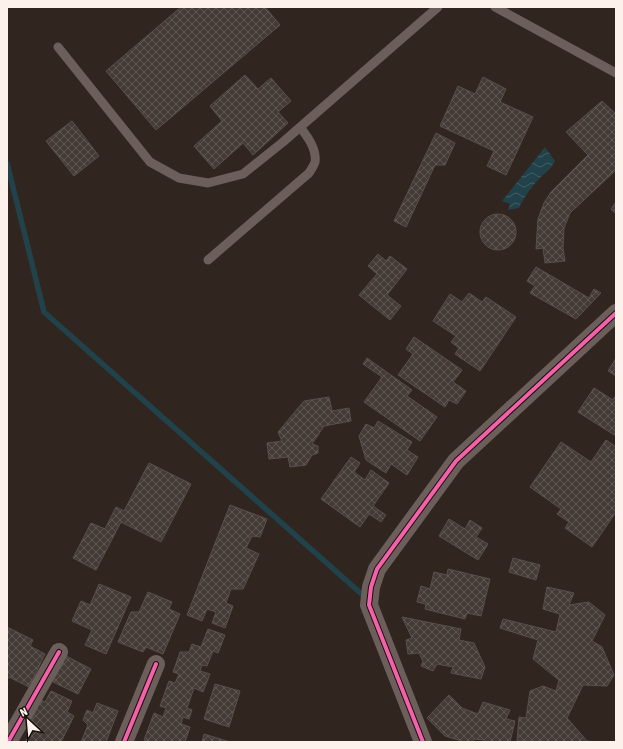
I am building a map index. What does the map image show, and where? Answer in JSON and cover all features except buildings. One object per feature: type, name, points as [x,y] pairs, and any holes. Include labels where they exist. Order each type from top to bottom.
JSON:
[{"type":"street","points":[[423,742],[368,605],[371,587],[377,569],[456,461],[616,313]]},
{"type":"street","points":[[8,742],[59,652]]},
{"type":"street","points":[[124,742],[156,664]]},
{"type":"lane","points":[[58,47],[150,162],[179,178],[208,183],[243,174],[300,127],[438,7]]},
{"type":"lane","points":[[495,7],[616,73]]},
{"type":"lane","points":[[208,260],[309,173],[315,162],[314,149],[309,138],[300,127]]},
{"type":"water","points":[[545,147],[555,161],[532,187],[519,208],[508,210],[510,204],[502,201]]},
{"type":"waterway","points":[[7,163],[44,312],[365,597]]},
{"type":"cycle path","points":[[423,742],[369,605],[371,587],[377,569],[456,461],[616,313]]},
{"type":"cycle path","points":[[8,742],[59,652]]},
{"type":"cycle path","points":[[124,742],[156,664]]}]
